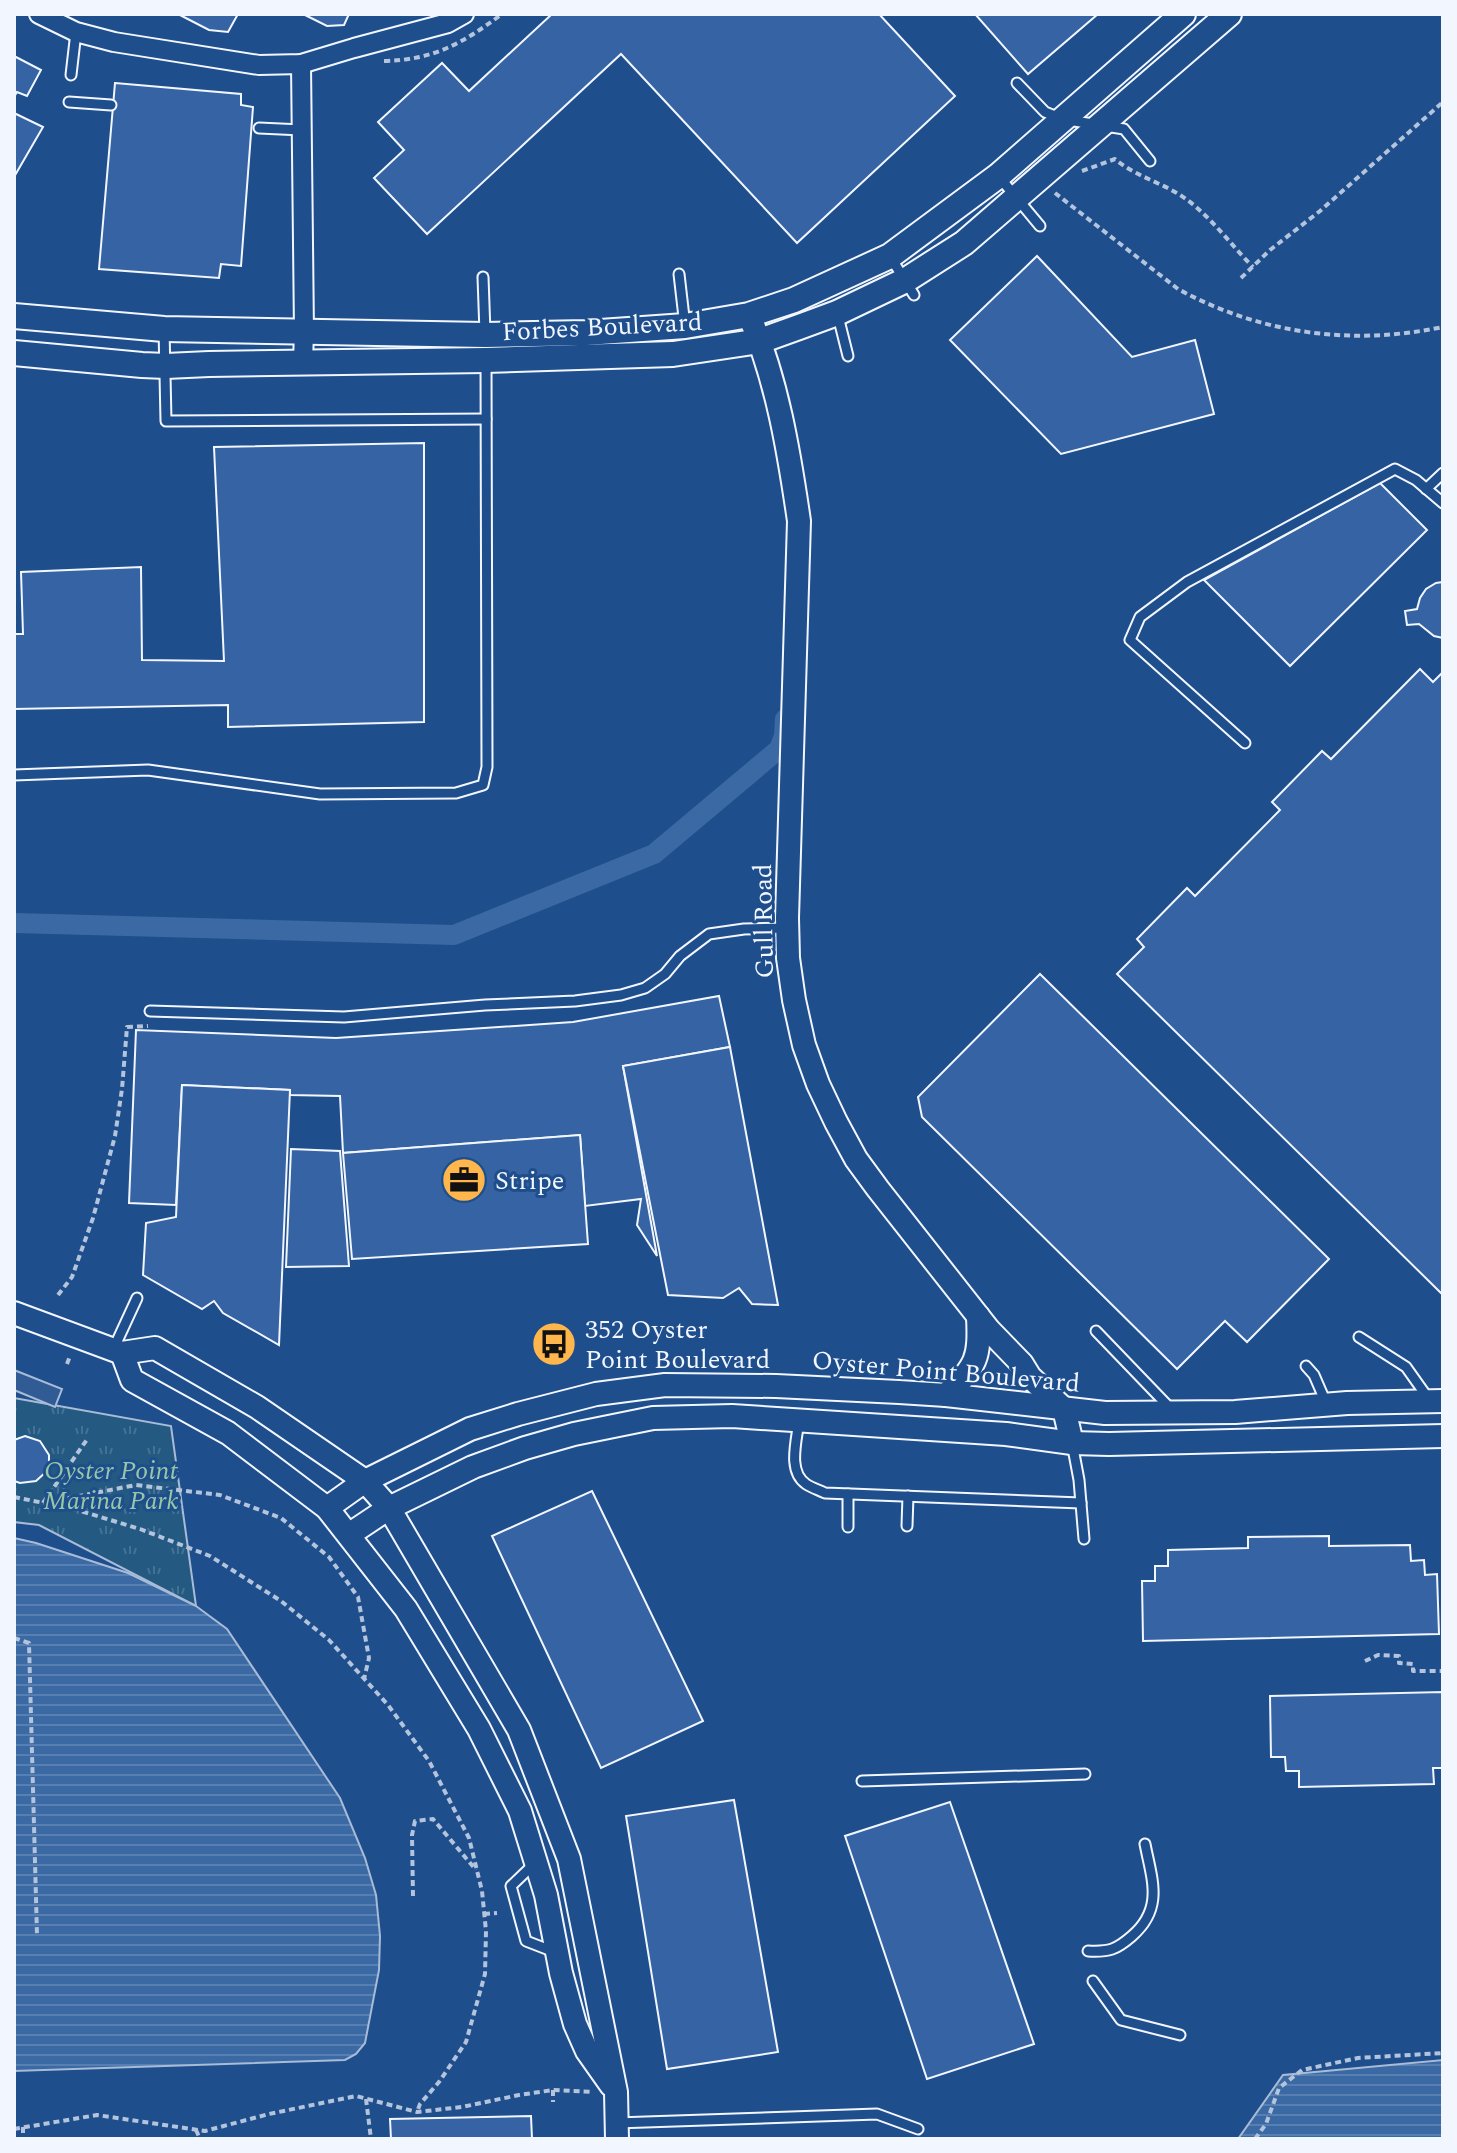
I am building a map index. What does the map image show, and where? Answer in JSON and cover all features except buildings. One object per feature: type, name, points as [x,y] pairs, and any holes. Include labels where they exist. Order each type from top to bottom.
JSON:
[{"type":"main road","name":"Forbes Boulevard","points":[[14,353],[166,366],[486,360],[749,315],[794,300],[890,256],[998,176],[1183,14]]},
{"type":"main road","name":"Forbes Boulevard","points":[[14,316],[53,316],[164,329],[485,335],[673,354],[760,341],[910,288],[964,243],[1022,206],[1099,125],[1229,14]]},
{"type":"street","points":[[39,14],[76,32],[114,42],[259,65],[301,64],[448,23],[464,14]]},
{"type":"street","points":[[301,64],[303,362]]},
{"type":"street","name":"Gull Road","points":[[749,315],[760,341],[791,462],[799,521],[787,928],[794,1000],[804,1045],[818,1084],[856,1159],[978,1316],[1030,1377],[1064,1409]]},
{"type":"street","points":[[14,1313],[118,1352],[155,1348],[257,1407],[365,1481],[389,1508],[519,1730],[569,1859],[616,2092],[617,2131]]},
{"type":"street","points":[[946,1395],[975,1363],[979,1340],[978,1316]]},
{"type":"street","points":[[118,1352],[132,1380],[228,1433],[327,1508],[406,1609],[483,1737],[520,1811],[546,1895],[575,2024],[587,2051],[616,2092]]},
{"type":"street","name":"Oyster Point Boulevard","points":[[327,1508],[365,1481],[470,1429],[596,1394],[665,1385],[776,1386],[946,1395],[1105,1413],[1235,1412],[1347,1403],[1436,1401]]},
{"type":"street","points":[[1064,1409],[1072,1443]]},
{"type":"street","points":[[350,1534],[389,1508],[473,1467],[574,1434],[653,1418],[732,1416],[1109,1444],[1443,1436]]},
{"type":"street","points":[[523,1823],[551,1813]]},
{"type":"lane","points":[[71,75],[76,32]]},
{"type":"lane","points":[[1017,83],[1045,112],[1062,119],[1124,129],[1150,161]]},
{"type":"lane","points":[[69,102],[111,105]]},
{"type":"lane","points":[[259,128],[302,130]]},
{"type":"lane","points":[[998,176],[1040,226]]},
{"type":"lane","points":[[890,256],[910,288]]},
{"type":"lane","points":[[679,274],[685,326]]},
{"type":"lane","points":[[14,775],[148,770],[320,794],[456,793],[483,785],[487,767],[483,277]]},
{"type":"lane","points":[[837,313],[848,356]]},
{"type":"lane","points":[[164,329],[166,421],[486,419]]},
{"type":"lane","points":[[1245,743],[1130,640],[1140,617],[1187,582],[1395,469],[1416,480],[1443,503]]},
{"type":"lane","points":[[1426,489],[1443,473]]},
{"type":"lane","points":[[150,1011],[344,1017],[606,997],[645,988],[709,934],[787,928]]},
{"type":"lane","points":[[118,1352],[137,1298]]},
{"type":"lane","points":[[1096,1331],[1175,1412]]},
{"type":"lane","points":[[1359,1337],[1406,1367],[1436,1401]]},
{"type":"lane","points":[[1306,1366],[1314,1375],[1327,1406]]},
{"type":"lane","points":[[799,1420],[796,1471],[805,1484],[825,1493],[1081,1503]]},
{"type":"lane","points":[[1072,1443],[1084,1539]]},
{"type":"lane","points":[[848,1494],[848,1527]]},
{"type":"lane","points":[[907,1526],[908,1496]]},
{"type":"lane","points":[[862,1781],[1085,1774]]},
{"type":"lane","points":[[1088,1951],[1109,1952],[1125,1943],[1143,1926],[1153,1907],[1154,1890],[1145,1844]]},
{"type":"lane","points":[[536,1863],[511,1886],[526,1941],[557,1953]]},
{"type":"lane","points":[[1093,1981],[1121,2020],[1180,2035]]},
{"type":"lane","points":[[617,2131],[877,2114],[918,2129]]},
{"type":"path","points":[[1241,278],[1443,102]]},
{"type":"path","points":[[1072,177],[1115,159],[1135,174],[1154,180],[1187,199],[1253,267]]},
{"type":"path","points":[[1022,206],[1053,191],[1178,289],[1240,315],[1293,330],[1336,337],[1410,334],[1443,327]]},
{"type":"path","points":[[58,1295],[72,1277],[93,1218],[115,1136],[127,1027],[148,1027],[150,1011]]},
{"type":"path","points":[[67,1364],[70,1356]]},
{"type":"path","points":[[43,1503],[88,1438]]},
{"type":"path","points":[[43,1503],[136,1485],[220,1495],[281,1518],[329,1557],[358,1597],[369,1658],[364,1679]]},
{"type":"path","points":[[14,1497],[74,1509],[140,1529],[210,1556],[281,1601],[329,1640],[388,1705],[429,1761],[469,1838],[482,1891],[485,1974],[466,2042],[417,2112]]},
{"type":"path","points":[[14,1638],[29,1643],[37,1935]]},
{"type":"path","points":[[1365,1661],[1378,1655],[1399,1656],[1399,1663],[1413,1664],[1413,1671],[1443,1671]]},
{"type":"path","points":[[413,1896],[412,1835],[415,1821],[433,1819],[477,1871]]},
{"type":"path","points":[[484,1914],[497,1913]]},
{"type":"path","points":[[1255,2139],[1266,2124],[1279,2088],[1302,2070],[1358,2058],[1443,2053]]},
{"type":"path","points":[[553,2090],[553,2102]]},
{"type":"path","points":[[14,2129],[97,2115],[205,2131],[356,2096],[417,2112],[553,2090],[616,2092]]},
{"type":"path","points":[[366,2099],[371,2139]]},
{"type":"path","points":[[23,2127],[23,2139]]},
{"type":"path","points":[[196,2130],[200,2139]]},
{"type":"green space","name":"Oyster Point Marina Park","points":[[14,1398],[171,1426],[196,1606],[39,1525],[14,1522]]},
{"type":"shaded area","points":[[14,1370],[62,1389],[55,1407],[14,1390]]},
{"type":"shaded area","points":[[14,1538],[128,1573],[196,1606],[227,1629],[340,1798],[365,1858],[376,1895],[380,1936],[379,1970],[365,2043],[356,2054],[345,2060],[14,2071]]},
{"type":"shaded area","points":[[1443,2060],[1443,2139],[1238,2139],[1283,2075]]},
{"type":"waterway","points":[[14,923],[454,935],[654,854],[779,749],[785,719]]},
{"type":"place","name":"Stripe","points":[[464,1180]]},
{"type":"place","name":"352 Oyster Point Boulevard","points":[[554,1344]]}]
